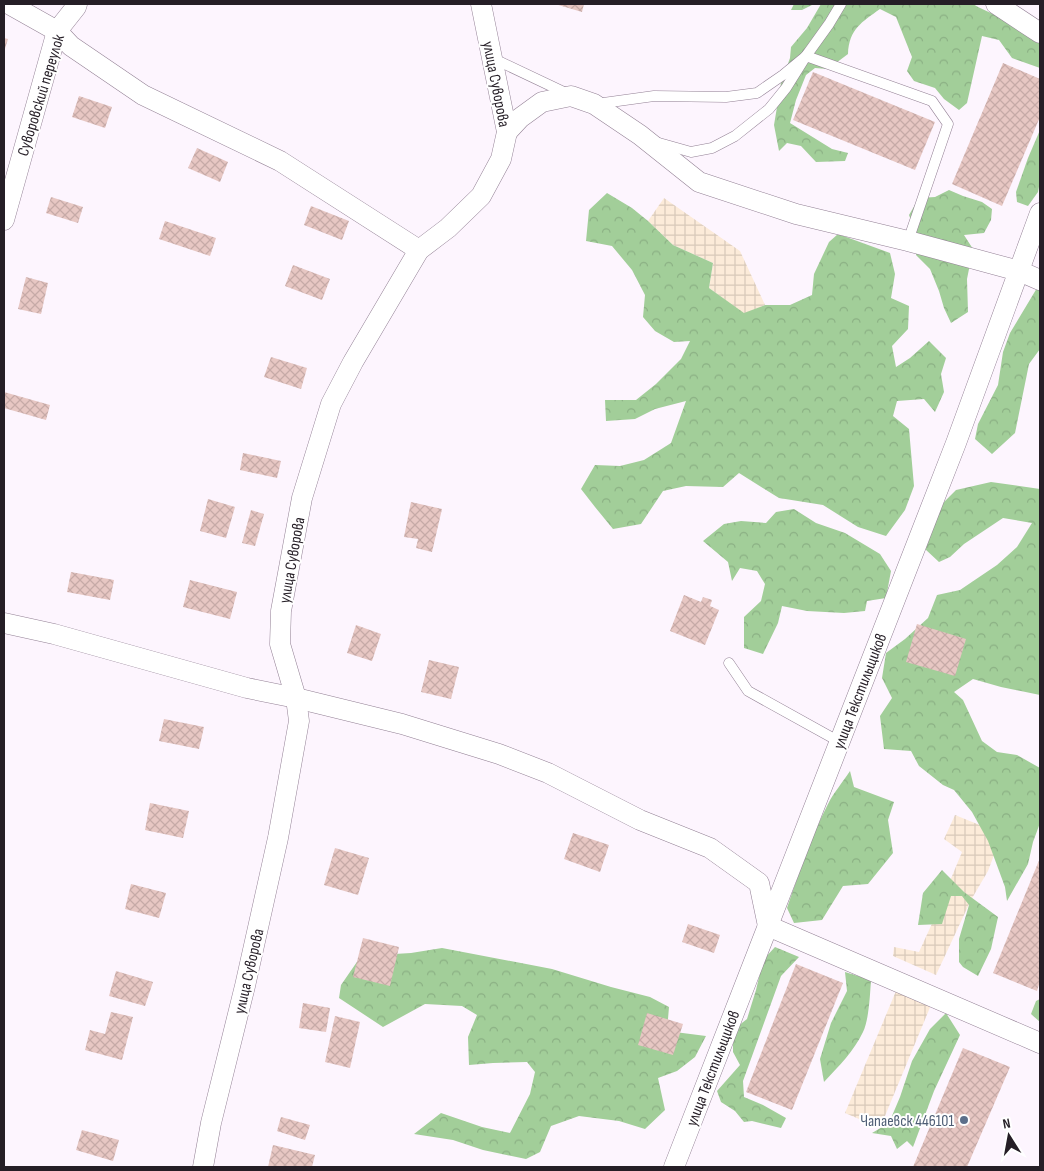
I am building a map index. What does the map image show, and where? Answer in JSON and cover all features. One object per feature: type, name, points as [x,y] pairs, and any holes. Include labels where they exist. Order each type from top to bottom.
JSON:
[{"type":"street","points":[[9,4],[57,31],[70,46],[143,95],[280,161],[419,250]]},
{"type":"street","name":"Суворовский переулок","points":[[4,220],[57,31],[77,4]]},
{"type":"street","name":"улица Суворова","points":[[203,1167],[211,1122],[278,838],[300,721],[296,698],[280,644],[281,612],[302,498],[331,404],[353,362],[419,250],[448,228],[481,196],[501,159],[507,132],[480,4]]},
{"type":"street","points":[[996,4],[1040,33]]},
{"type":"street","points":[[507,132],[520,118],[542,102],[571,96],[594,104],[640,135],[699,182],[796,214],[908,241],[1019,272],[1040,280]]},
{"type":"street","name":"улица Текстильщиков","points":[[674,1167],[956,443],[1040,212]]},
{"type":"street","points":[[4,623],[54,634],[247,688],[402,724],[499,754],[548,773],[640,820],[710,848],[759,883],[768,926],[1040,1043]]},
{"type":"lane","points":[[640,135],[664,146],[691,152],[712,148],[735,136],[770,109],[841,4]]},
{"type":"lane","points":[[594,104],[654,96],[726,97],[757,93],[806,56]]},
{"type":"lane","points":[[806,56],[932,101],[948,124],[908,241]]},
{"type":"lane","points":[[492,58],[571,96]]},
{"type":"lane","points":[[729,663],[748,691],[840,742]]},
{"type":"shaded area","points":[[664,198],[740,251],[765,305],[744,314],[709,288],[713,263],[673,245],[648,221]]},
{"type":"shaded area","points":[[955,815],[1002,834],[988,871],[971,900],[936,975],[893,956],[894,947],[919,952],[962,852],[944,839]]},
{"type":"shaded area","points":[[896,991],[931,1005],[880,1128],[845,1113]]},
{"type":"green space","points":[[794,4],[814,4],[802,10],[791,10]]},
{"type":"green space","points":[[821,4],[973,4],[1023,28],[1040,44],[1040,68],[1012,58],[999,40],[982,36],[967,103],[959,110],[944,99],[935,88],[914,81],[907,71],[912,57],[896,17],[880,9],[862,22],[854,32],[848,54],[828,69],[815,68],[806,75],[796,100],[790,123],[832,149],[848,153],[845,161],[816,162],[801,146],[787,143],[779,151],[774,125],[781,83],[790,58],[791,47],[807,28]]},
{"type":"green space","points":[[1040,130],[1040,181],[1038,192],[1028,206],[1017,202],[1016,192]]},
{"type":"green space","points":[[949,190],[982,202],[992,209],[991,220],[984,233],[964,235],[973,249],[967,279],[968,312],[951,323],[930,269],[916,255],[917,237],[909,215],[919,198],[935,197]]},
{"type":"green space","points":[[607,193],[632,208],[673,245],[713,263],[709,288],[744,313],[765,305],[790,305],[812,295],[814,274],[829,242],[838,234],[890,253],[895,274],[891,298],[909,306],[908,329],[892,346],[896,367],[910,358],[929,341],[946,358],[941,374],[944,392],[935,412],[924,399],[897,401],[893,416],[909,429],[914,486],[905,510],[886,536],[858,527],[823,505],[779,498],[739,473],[723,487],[686,486],[663,491],[641,524],[613,529],[595,507],[581,489],[595,465],[620,466],[644,460],[671,443],[686,401],[655,409],[635,419],[606,421],[605,400],[636,400],[656,384],[681,359],[690,341],[674,342],[655,331],[643,317],[645,295],[632,270],[612,246],[586,241],[589,210]]},
{"type":"green space","points":[[1037,288],[1040,289],[1040,349],[1029,364],[1015,433],[992,454],[975,439],[978,424],[998,385],[1003,352],[1010,333]]},
{"type":"green space","points":[[991,482],[1040,489],[1040,695],[973,679],[954,692],[963,700],[982,741],[997,752],[1017,755],[1040,768],[1040,823],[1028,864],[1007,901],[1005,887],[988,841],[972,812],[954,790],[943,785],[919,766],[911,751],[884,749],[880,716],[892,698],[882,678],[886,653],[928,618],[937,595],[960,590],[997,565],[1017,547],[1032,523],[1003,518],[964,544],[950,557],[939,562],[925,549],[943,503],[956,490]]},
{"type":"green space","points":[[794,509],[816,523],[845,533],[880,554],[891,571],[886,598],[867,601],[865,611],[844,613],[807,611],[782,606],[778,623],[763,654],[744,648],[744,617],[761,601],[765,584],[757,571],[740,568],[732,581],[728,562],[703,541],[724,524],[741,521],[766,523],[776,512]]},
{"type":"green space","points":[[850,771],[854,787],[894,802],[888,820],[893,853],[868,884],[843,886],[822,920],[794,923],[787,908],[801,868],[828,804]]},
{"type":"green space","points":[[942,870],[964,892],[998,917],[991,949],[978,976],[963,967],[959,962],[959,939],[969,905],[962,896],[951,896],[942,924],[918,925],[923,893]]},
{"type":"green space","points":[[775,947],[799,957],[781,976],[743,1081],[744,1097],[786,1118],[781,1128],[752,1121],[744,1122],[735,1111],[721,1102],[717,1091],[740,1065],[733,1052],[733,1030],[747,1019],[763,960]]},
{"type":"green space","points":[[442,948],[552,969],[650,997],[669,1007],[667,1031],[706,1036],[695,1057],[677,1071],[658,1078],[665,1110],[645,1129],[619,1121],[579,1116],[551,1126],[540,1152],[526,1159],[483,1150],[453,1140],[414,1134],[441,1113],[482,1127],[510,1133],[530,1094],[535,1072],[527,1062],[469,1065],[468,1037],[477,1015],[462,1006],[425,1004],[383,1027],[339,998],[341,985],[361,956],[411,953]]},
{"type":"green space","points":[[845,972],[871,980],[867,1021],[855,1046],[824,1082],[820,1059],[831,1023],[847,991]]},
{"type":"green space","points":[[1040,999],[1040,1022],[1031,1014],[1036,1001]]},
{"type":"green space","points":[[946,1013],[960,1035],[934,1091],[913,1147],[907,1141],[897,1149],[891,1136],[872,1133],[889,1123],[912,1061],[930,1029]]},
{"type":"building","points":[[555,4],[584,4],[582,12]]},
{"type":"building","points":[[4,38],[8,39],[4,52]]},
{"type":"building","points":[[1003,63],[1040,79],[1040,117],[1002,206],[952,184]]},
{"type":"building","points":[[813,72],[935,122],[915,170],[793,120]]},
{"type":"building","points":[[79,96],[112,107],[105,128],[72,117]]},
{"type":"building","points":[[197,148],[228,162],[220,182],[188,168]]},
{"type":"building","points":[[51,197],[83,207],[78,223],[46,213]]},
{"type":"building","points":[[311,206],[349,221],[342,240],[304,225]]},
{"type":"building","points":[[165,221],[216,238],[210,256],[159,239]]},
{"type":"building","points":[[293,265],[330,279],[322,300],[285,286]]},
{"type":"building","points":[[26,277],[48,283],[41,314],[18,309]]},
{"type":"building","points":[[271,357],[307,368],[301,389],[264,377]]},
{"type":"building","points":[[4,392],[50,405],[46,420],[4,408]]},
{"type":"building","points":[[243,453],[281,461],[277,478],[240,470]]},
{"type":"building","points":[[208,499],[235,507],[226,538],[200,531]]},
{"type":"building","points":[[411,502],[442,509],[432,552],[416,548],[418,539],[404,537]]},
{"type":"building","points":[[251,510],[264,514],[255,546],[242,543]]},
{"type":"building","points":[[71,572],[114,580],[110,600],[67,592]]},
{"type":"building","points":[[190,580],[237,592],[230,619],[183,607]]},
{"type":"building","points":[[684,595],[701,602],[703,597],[712,600],[710,606],[719,610],[705,645],[670,631]]},
{"type":"building","points":[[917,624],[966,639],[955,676],[906,662]]},
{"type":"building","points":[[356,625],[381,634],[372,661],[347,653]]},
{"type":"building","points":[[429,660],[459,667],[451,699],[421,692]]},
{"type":"building","points":[[164,719],[204,727],[199,749],[159,741]]},
{"type":"building","points":[[150,803],[189,811],[183,838],[145,830]]},
{"type":"building","points":[[573,833],[609,845],[600,872],[564,859]]},
{"type":"building","points":[[335,848],[369,858],[358,895],[324,885]]},
{"type":"building","points":[[1040,858],[1040,981],[1037,991],[993,973]]},
{"type":"building","points":[[131,884],[166,893],[159,918],[125,909]]},
{"type":"building","points":[[688,924],[720,935],[714,953],[682,942]]},
{"type":"building","points":[[363,938],[399,947],[390,986],[353,977]]},
{"type":"building","points":[[796,964],[843,983],[792,1110],[746,1092]]},
{"type":"building","points":[[116,971],[153,982],[145,1006],[109,996]]},
{"type":"building","points":[[303,1003],[330,1008],[326,1032],[299,1028]]},
{"type":"building","points":[[111,1012],[133,1017],[122,1060],[85,1050],[90,1030],[105,1034]]},
{"type":"building","points":[[647,1013],[683,1024],[673,1055],[638,1045]]},
{"type":"building","points":[[335,1016],[360,1022],[350,1068],[325,1062]]},
{"type":"building","points":[[963,1048],[1010,1067],[967,1167],[913,1167]]},
{"type":"building","points":[[281,1117],[310,1125],[305,1140],[277,1131]]},
{"type":"building","points":[[82,1130],[119,1140],[113,1161],[76,1150]]},
{"type":"building","points":[[273,1145],[315,1155],[312,1167],[268,1167]]},
{"type":"place","name":"Чапаевск 446101","points":[[964,1120]]}]
